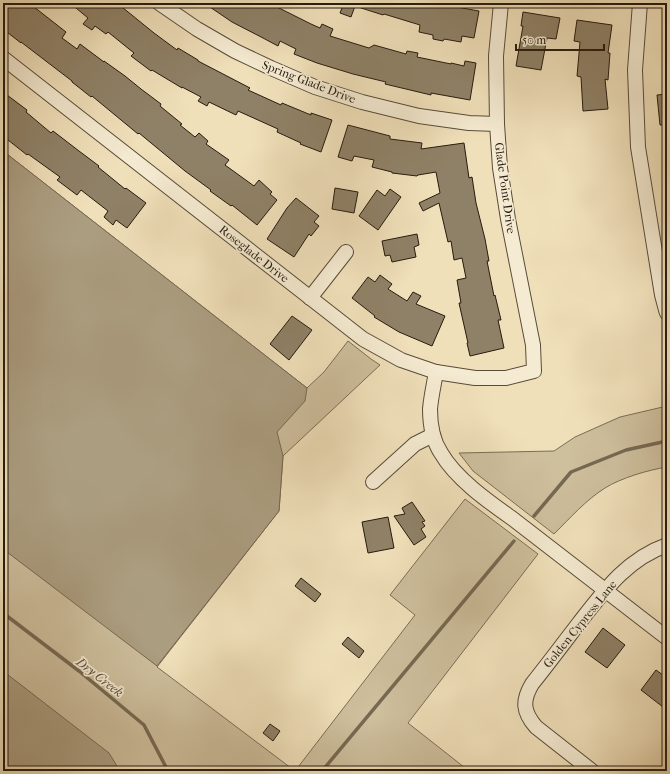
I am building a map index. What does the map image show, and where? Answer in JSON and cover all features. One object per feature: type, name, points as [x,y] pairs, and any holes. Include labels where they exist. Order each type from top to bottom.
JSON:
[{"type":"street","name":"Spring Glade Drive","points":[[159,3],[235,51],[315,87],[362,102],[419,116],[469,123],[497,124]]},
{"type":"street","name":"Glade Point Drive","points":[[501,3],[496,56],[497,124],[500,168],[508,219],[533,345],[534,371]]},
{"type":"street","points":[[640,3],[635,70],[638,146],[662,295],[667,313]]},
{"type":"street","name":"Roseglade Drive","points":[[3,58],[363,339],[401,360],[436,372],[475,378],[506,378],[534,371]]},
{"type":"street","points":[[310,298],[346,252]]},
{"type":"street","points":[[436,372],[430,409],[433,435],[440,453],[456,473],[488,501],[667,638]]},
{"type":"street","points":[[373,482],[415,444],[433,435]]},
{"type":"street","name":"Golden Cypress Lane","points":[[592,771],[536,727],[530,720],[526,711],[525,701],[527,692],[618,575],[631,564],[658,548],[667,545]]},
{"type":"shaded area","points":[[3,151],[307,388],[324,372],[348,341],[380,365],[283,456],[279,511],[157,667],[295,771],[3,771]]},
{"type":"shaded area","points":[[3,151],[307,388],[305,401],[277,432],[283,456],[279,511],[157,666],[3,549]]},
{"type":"shaded area","points":[[667,406],[667,467],[635,475],[605,488],[585,504],[554,534],[473,471],[459,453],[554,451],[575,437],[620,417]]},
{"type":"shaded area","points":[[465,499],[538,554],[408,723],[469,771],[295,771],[415,615],[390,595]]},
{"type":"shaded area","points":[[3,671],[109,753],[120,771],[3,771]]},
{"type":"building","points":[[3,3],[29,3],[66,32],[62,38],[77,49],[80,44],[125,76],[161,104],[160,106],[195,137],[199,133],[208,141],[206,144],[229,160],[225,165],[254,186],[259,180],[272,192],[270,194],[277,200],[257,225],[232,205],[231,206],[210,191],[211,190],[185,171],[139,133],[138,134],[92,96],[91,97],[3,29]]},
{"type":"building","points":[[70,3],[117,3],[177,50],[178,48],[198,61],[250,88],[248,90],[281,105],[282,103],[311,115],[311,113],[332,120],[321,152],[300,144],[301,143],[277,132],[278,129],[238,111],[236,115],[209,102],[207,106],[198,101],[201,97],[182,88],[152,70],[151,71],[131,56],[134,53],[108,32],[106,34],[95,26],[92,30],[83,24],[88,18]]},
{"type":"building","points":[[204,3],[280,3],[277,7],[311,24],[320,28],[322,24],[333,29],[330,36],[369,48],[374,45],[406,54],[407,51],[418,53],[417,57],[464,66],[465,61],[476,63],[470,100],[431,93],[431,95],[385,84],[386,82],[317,63],[294,54],[296,49],[280,41],[278,46],[232,22]]},
{"type":"building","points":[[344,3],[442,3],[479,11],[474,38],[462,36],[461,42],[444,39],[443,41],[433,39],[433,35],[419,32],[420,25],[355,6],[351,17],[340,13]]},
{"type":"building","points":[[523,12],[560,18],[556,39],[547,38],[541,70],[516,66],[523,26],[521,26]]},
{"type":"building","points":[[577,20],[612,25],[608,53],[610,53],[608,80],[605,79],[608,109],[583,111],[581,77],[577,76],[580,42],[574,41]]},
{"type":"building","points":[[667,94],[667,125],[660,125],[657,95]]},
{"type":"building","points":[[7,95],[27,110],[26,112],[51,133],[53,131],[99,166],[98,167],[125,189],[126,188],[146,203],[127,228],[116,220],[113,225],[104,217],[108,211],[81,190],[77,195],[57,180],[60,177],[28,154],[27,155],[3,136],[3,100]]},
{"type":"building","points":[[348,125],[390,136],[390,139],[422,143],[421,149],[464,143],[469,178],[472,177],[476,203],[485,239],[489,261],[487,261],[494,296],[495,295],[501,320],[498,320],[504,348],[470,356],[459,303],[461,303],[457,280],[466,278],[462,258],[454,260],[451,241],[448,242],[439,203],[423,211],[419,203],[440,193],[436,172],[417,176],[392,173],[372,167],[374,160],[354,156],[352,161],[338,157]]},
{"type":"building","points":[[335,188],[358,192],[354,213],[332,209]]},
{"type":"building","points":[[390,189],[401,197],[378,230],[359,216],[377,190],[385,196]]},
{"type":"building","points":[[296,198],[319,216],[314,222],[319,226],[311,236],[309,234],[294,257],[267,239],[287,208]]},
{"type":"building","points":[[417,234],[419,245],[414,247],[416,257],[392,262],[390,255],[385,256],[382,241]]},
{"type":"building","points":[[380,275],[392,284],[388,289],[407,301],[413,292],[421,296],[416,304],[445,316],[432,346],[399,332],[374,317],[375,316],[352,298],[368,277],[375,282]]},
{"type":"building","points":[[292,316],[312,330],[289,360],[270,344]]},
{"type":"building","points":[[412,502],[425,521],[422,522],[425,526],[421,529],[426,537],[414,545],[394,516],[405,514],[402,508]]},
{"type":"building","points":[[388,517],[394,548],[368,553],[362,522]]},
{"type":"building","points":[[301,578],[321,594],[315,602],[295,586]]},
{"type":"building","points":[[603,628],[625,645],[607,668],[585,652]]},
{"type":"building","points":[[348,637],[364,651],[359,658],[342,644]]},
{"type":"building","points":[[656,670],[667,678],[667,702],[663,707],[641,690]]},
{"type":"building","points":[[270,724],[280,731],[273,741],[263,733]]},
{"type":"waterway","points":[[534,516],[571,472],[626,450],[667,441]]},
{"type":"waterway","points":[[322,771],[514,541]]},
{"type":"waterway","name":"Dry Creek","points":[[3,613],[79,671],[144,725],[168,771]]}]
